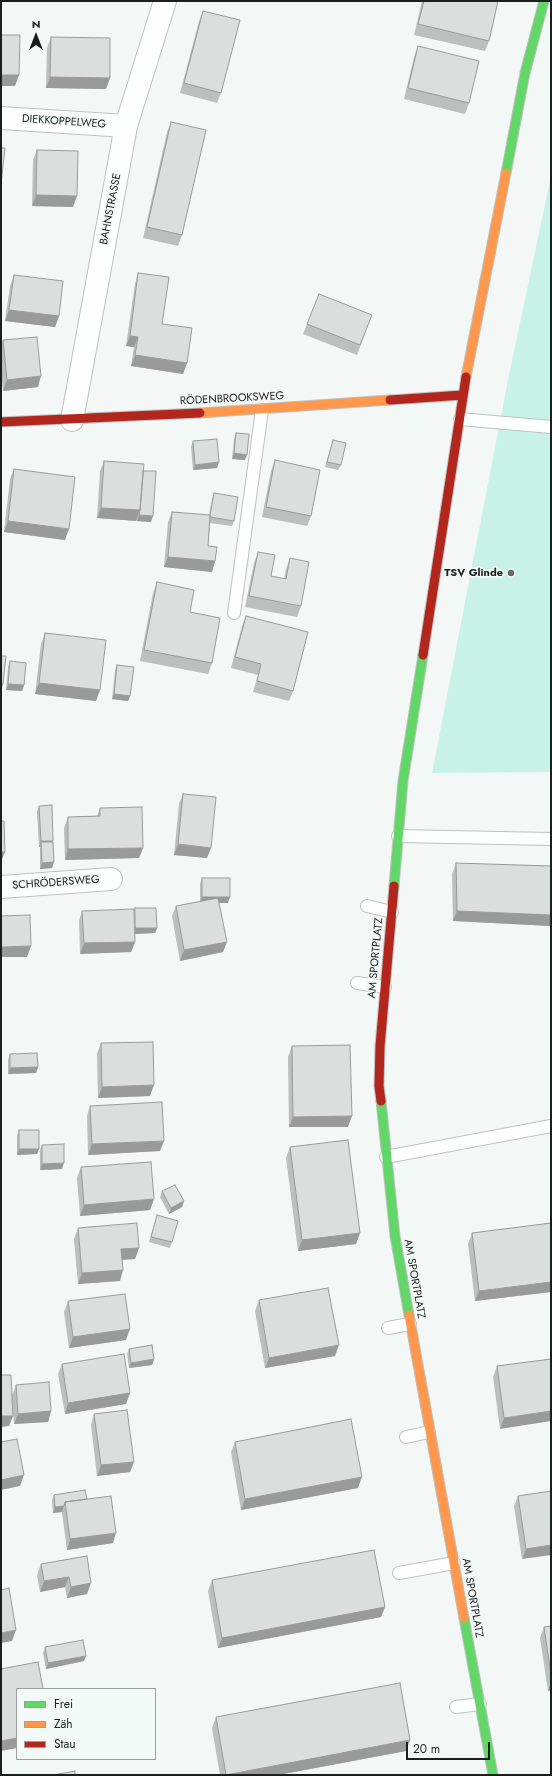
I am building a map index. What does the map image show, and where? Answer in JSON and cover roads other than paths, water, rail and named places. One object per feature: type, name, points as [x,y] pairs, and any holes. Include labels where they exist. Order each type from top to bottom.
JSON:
[{"type":"street","name":"BAHNSTRASSE","points":[[72,420],[126,126],[165,1]]},
{"type":"street","name":"AM SPORTPLATZ","points":[[493,1775],[394,1236],[380,1086],[380,1046],[403,781],[463,395],[525,73],[544,1]]},
{"type":"street","name":"DIEKKOPPELWEG","points":[[1,118],[126,126]]},
{"type":"street","name":"RÖDENBROOKSWEG","points":[[1,422],[72,420],[262,410],[463,395]]},
{"type":"street","name":"SCHRÖDERSWEG","points":[[1,887],[111,879]]},
{"type":"lane","points":[[234,613],[262,410]]},
{"type":"lane","points":[[460,419],[551,427]]},
{"type":"lane","points":[[398,836],[551,839]]},
{"type":"lane","points":[[367,906],[392,912]]},
{"type":"lane","points":[[357,983],[385,988]]},
{"type":"lane","points":[[386,1158],[551,1126]]},
{"type":"lane","points":[[388,1328],[410,1324]]},
{"type":"lane","points":[[406,1437],[429,1432]]},
{"type":"lane","points":[[399,1573],[454,1564]]},
{"type":"lane","points":[[456,1707],[480,1704]]},
{"type":"place","name":"TSV Glinde","points":[[511,573]]}]
